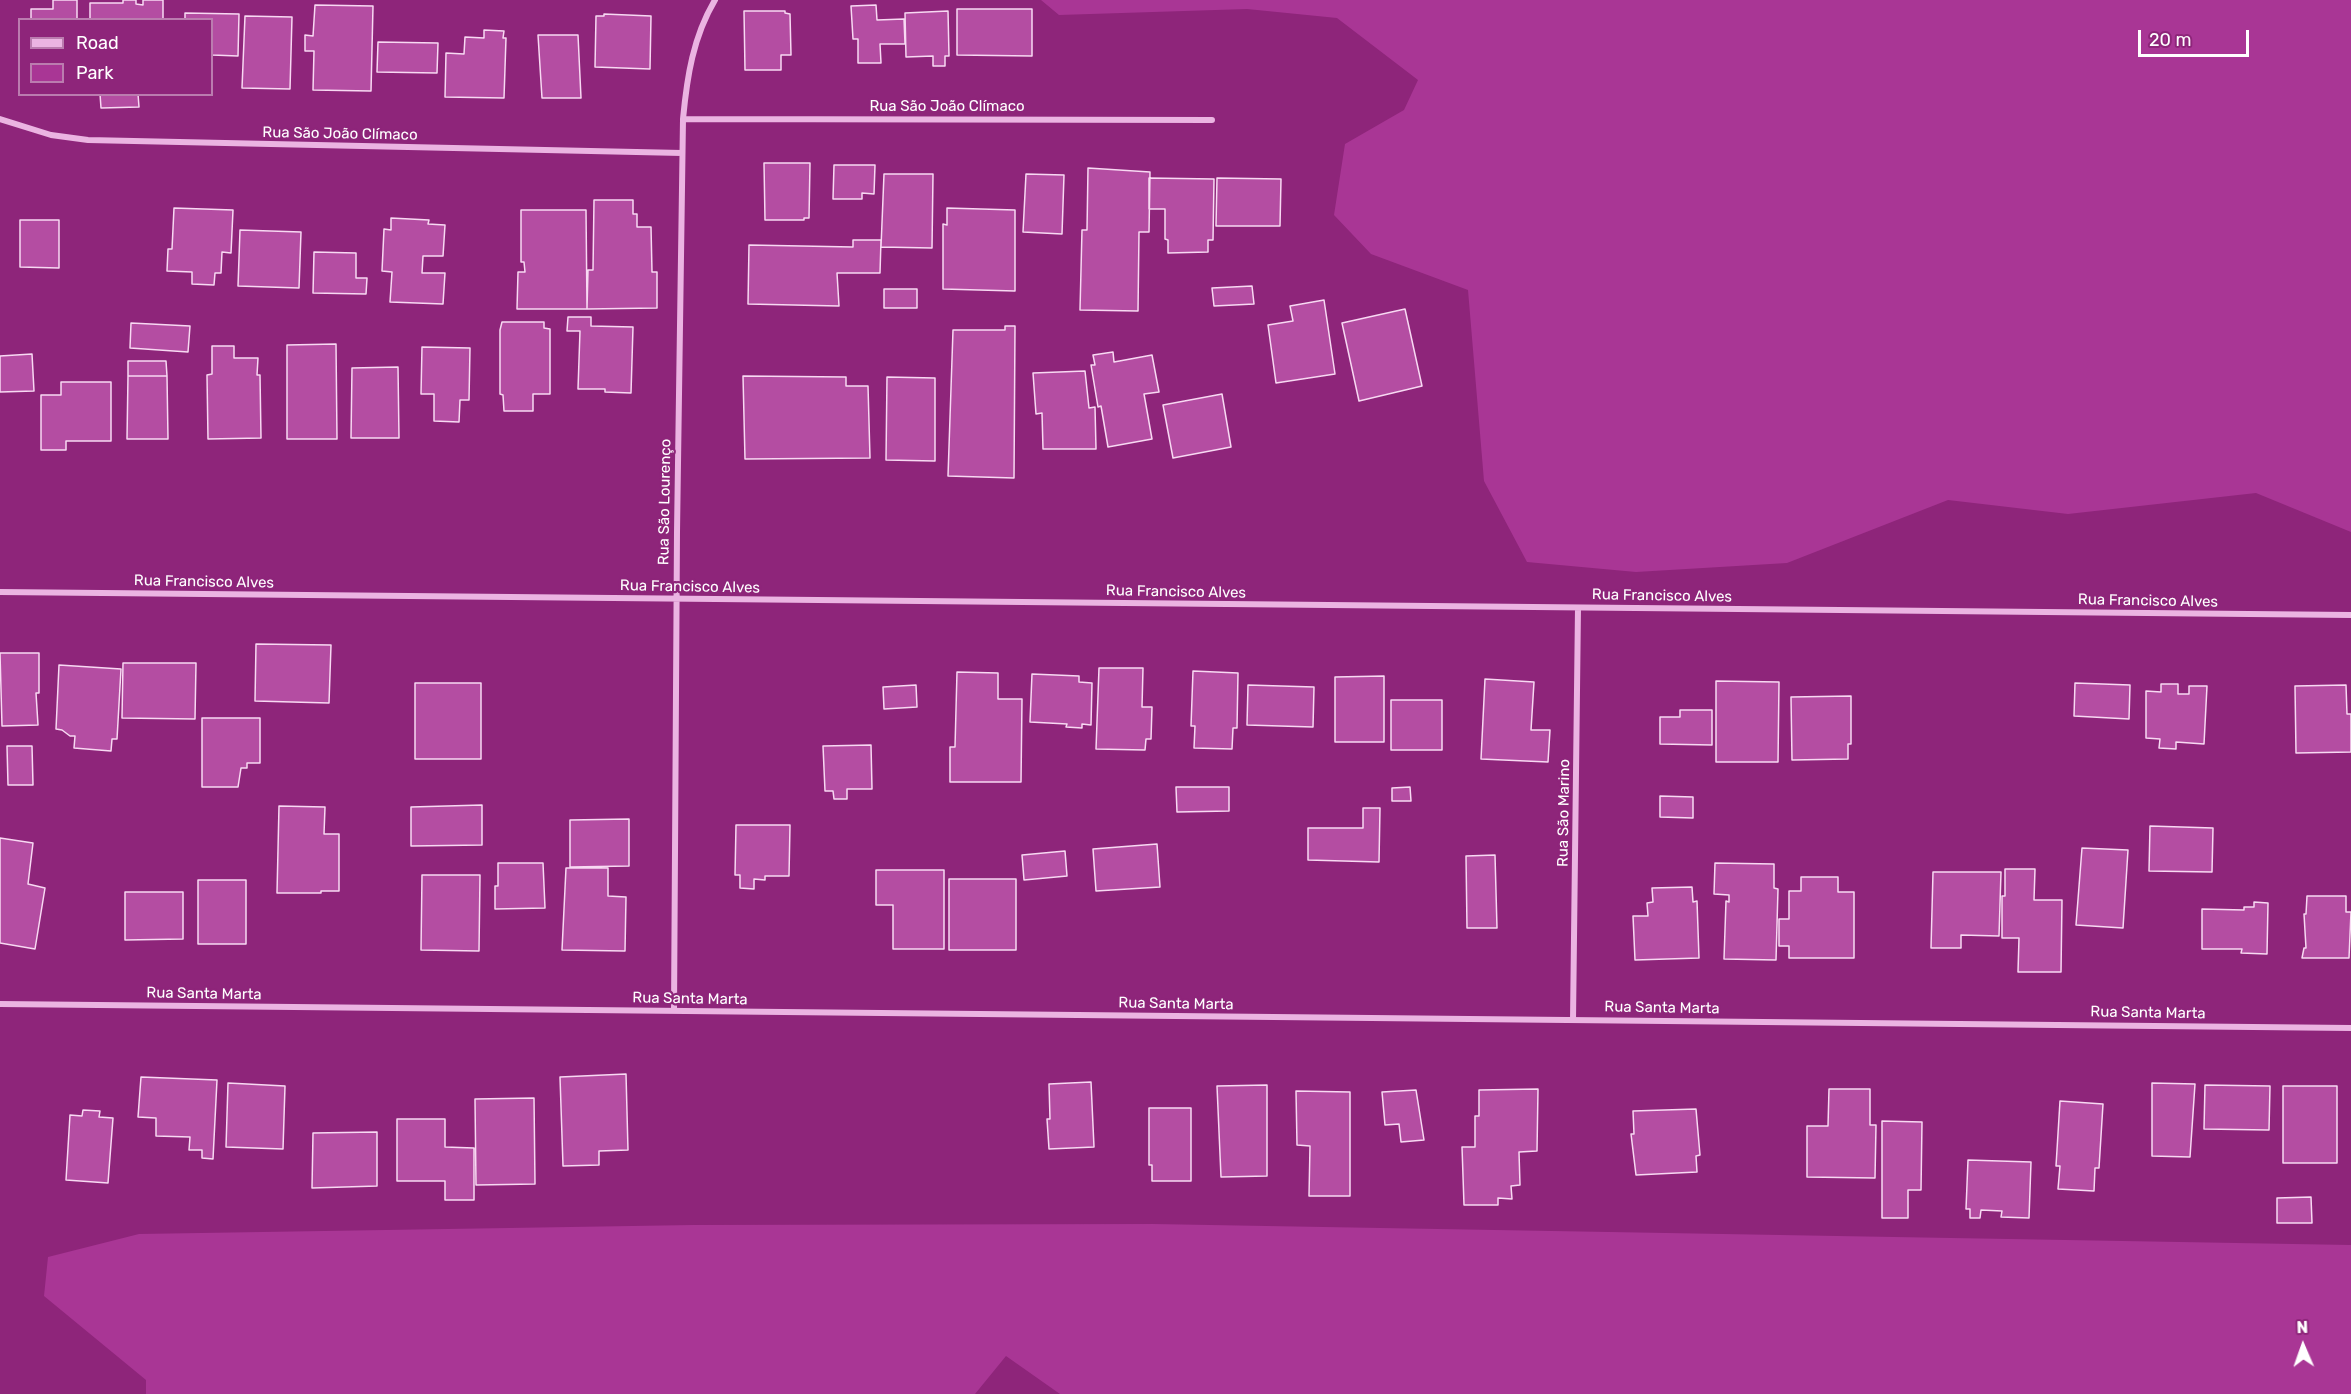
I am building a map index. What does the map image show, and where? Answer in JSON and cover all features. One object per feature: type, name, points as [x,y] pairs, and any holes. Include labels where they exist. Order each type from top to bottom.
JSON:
[{"type":"street","name":"Rua São Lourenço","points":[[674,1011],[676,599],[683,119],[694,45],[705,16],[715,0]]},
{"type":"street","name":"Rua São João Clímaco","points":[[0,119],[51,135],[88,140],[682,153]]},
{"type":"street","name":"Rua São João Clímaco","points":[[683,119],[1212,120]]},
{"type":"street","name":"Rua Francisco Alves","points":[[0,592],[2351,615]]},
{"type":"street","name":"Rua São Marino","points":[[1573,1020],[1578,608]]},
{"type":"street","name":"Rua Santa Marta","points":[[0,1004],[2351,1028]]},
{"type":"green space","points":[[1041,0],[2351,0],[2351,532],[2256,493],[2068,514],[1948,500],[1787,563],[1636,572],[1527,562],[1484,481],[1468,290],[1371,254],[1334,215],[1345,144],[1404,110],[1418,80],[1337,18],[1247,9],[1059,15]]},
{"type":"green space","points":[[1153,1224],[2351,1245],[2351,1394],[1060,1394],[1006,1356],[975,1394],[146,1394],[146,1380],[44,1296],[48,1257],[139,1234],[693,1225]]},
{"type":"building","points":[[53,0],[77,0],[77,18],[31,18],[31,9],[53,9]]},
{"type":"building","points":[[123,0],[136,0],[136,4],[143,5],[143,0],[163,0],[163,18],[90,18],[90,3],[123,3]]},
{"type":"building","points":[[315,5],[373,6],[371,91],[313,90],[314,51],[305,51],[305,35],[313,36]]},
{"type":"building","points":[[876,5],[877,20],[904,19],[905,44],[880,44],[881,63],[858,63],[858,39],[853,39],[851,6]]},
{"type":"building","points":[[957,9],[1032,9],[1032,56],[957,55]]},
{"type":"building","points":[[744,11],[785,11],[790,14],[791,55],[781,55],[781,70],[745,70]]},
{"type":"building","points":[[948,11],[949,56],[945,56],[945,66],[933,66],[933,56],[906,57],[905,13]]},
{"type":"building","points":[[185,13],[239,14],[238,56],[213,55],[213,18],[185,18]]},
{"type":"building","points":[[604,14],[651,16],[650,69],[595,67],[596,16],[604,16]]},
{"type":"building","points":[[245,16],[292,17],[290,89],[242,88]]},
{"type":"building","points":[[484,30],[504,31],[503,38],[506,38],[504,98],[445,97],[446,53],[464,54],[465,37],[484,38]]},
{"type":"building","points":[[538,35],[578,35],[581,98],[542,98]]},
{"type":"building","points":[[378,42],[438,43],[437,73],[377,72]]},
{"type":"building","points":[[100,96],[138,96],[139,107],[101,108]]},
{"type":"building","points":[[764,163],[810,163],[809,218],[765,220]]},
{"type":"building","points":[[834,165],[875,165],[874,194],[862,193],[862,199],[833,199]]},
{"type":"building","points":[[1088,168],[1150,172],[1149,232],[1139,232],[1138,311],[1080,310],[1082,230],[1087,230]]},
{"type":"building","points":[[884,174],[933,174],[932,248],[881,247]]},
{"type":"building","points":[[1026,174],[1064,175],[1062,234],[1023,232]]},
{"type":"building","points":[[1149,178],[1214,179],[1213,240],[1208,240],[1208,252],[1168,253],[1168,240],[1165,239],[1165,209],[1149,209]]},
{"type":"building","points":[[1217,178],[1281,179],[1280,226],[1216,226]]},
{"type":"building","points":[[594,200],[633,200],[633,214],[637,214],[637,227],[651,227],[652,272],[657,272],[657,308],[587,309],[588,270],[593,270]]},
{"type":"building","points":[[174,208],[233,210],[231,253],[222,252],[221,273],[215,273],[214,285],[192,284],[192,272],[167,271],[168,249],[172,249]]},
{"type":"building","points":[[947,208],[1015,210],[1015,291],[943,289],[943,224],[947,225]]},
{"type":"building","points":[[521,210],[586,210],[587,309],[517,309],[518,272],[525,272],[524,262],[521,262]]},
{"type":"building","points":[[391,218],[429,220],[428,224],[445,225],[443,256],[423,256],[422,273],[445,273],[443,304],[390,302],[392,272],[382,271],[384,229],[391,230]]},
{"type":"building","points":[[20,220],[59,220],[59,268],[20,267]]},
{"type":"building","points":[[240,230],[301,232],[299,288],[238,286]]},
{"type":"building","points":[[853,240],[881,240],[880,273],[837,273],[839,306],[748,304],[749,245],[853,247]]},
{"type":"building","points":[[314,252],[356,253],[356,278],[367,278],[366,294],[313,293]]},
{"type":"building","points":[[1252,286],[1254,304],[1214,306],[1212,288]]},
{"type":"building","points":[[884,289],[917,289],[917,308],[884,308]]},
{"type":"building","points":[[1324,300],[1335,374],[1276,383],[1268,325],[1293,321],[1290,306]]},
{"type":"building","points":[[1405,309],[1422,386],[1359,401],[1342,323]]},
{"type":"building","points":[[568,317],[591,317],[591,326],[633,327],[631,393],[605,392],[605,389],[578,389],[580,331],[567,331]]},
{"type":"building","points":[[502,322],[544,322],[544,328],[550,329],[550,394],[533,394],[533,411],[504,411],[503,395],[500,394]]},
{"type":"building","points":[[131,323],[190,326],[188,352],[130,348]]},
{"type":"building","points":[[1005,326],[1015,326],[1014,478],[948,476],[953,330],[1005,330]]},
{"type":"building","points":[[336,344],[337,439],[287,439],[287,345]]},
{"type":"building","points":[[212,346],[234,346],[234,358],[258,358],[261,438],[208,439],[207,375],[212,374]]},
{"type":"building","points":[[422,347],[470,348],[469,400],[460,400],[459,422],[434,421],[434,394],[421,394]]},
{"type":"building","points":[[1113,352],[1114,362],[1152,355],[1159,392],[1144,394],[1152,439],[1108,447],[1091,365],[1095,365],[1093,355]]},
{"type":"building","points":[[32,354],[34,391],[0,392],[0,356]]},
{"type":"building","points":[[128,361],[166,361],[167,376],[128,376]]},
{"type":"building","points":[[398,367],[399,438],[351,438],[352,368]]},
{"type":"building","points":[[1085,371],[1089,408],[1095,407],[1096,449],[1043,449],[1042,413],[1036,414],[1033,373]]},
{"type":"building","points":[[128,376],[167,376],[168,439],[127,439]]},
{"type":"building","points":[[743,376],[846,377],[846,386],[868,386],[870,458],[745,459]]},
{"type":"building","points":[[887,377],[935,378],[935,461],[886,460]]},
{"type":"building","points":[[61,382],[111,382],[111,441],[66,441],[66,450],[41,450],[41,395],[61,395]]},
{"type":"building","points":[[1222,394],[1231,447],[1173,458],[1163,405]]},
{"type":"building","points":[[256,644],[331,645],[329,703],[255,701]]},
{"type":"building","points":[[0,653],[39,653],[39,693],[36,693],[38,725],[2,726]]},
{"type":"building","points":[[123,663],[196,663],[195,719],[122,718]]},
{"type":"building","points":[[59,665],[121,669],[117,739],[112,739],[111,751],[74,748],[75,736],[56,729]]},
{"type":"building","points":[[1099,668],[1143,668],[1142,707],[1152,707],[1151,739],[1146,739],[1145,750],[1096,749]]},
{"type":"building","points":[[1193,671],[1238,673],[1237,728],[1233,728],[1232,749],[1194,748],[1195,726],[1191,726]]},
{"type":"building","points":[[957,672],[998,673],[998,699],[1022,699],[1021,782],[950,782],[950,747],[955,747]]},
{"type":"building","points":[[1032,674],[1079,676],[1079,682],[1092,683],[1091,725],[1082,724],[1082,728],[1066,727],[1067,724],[1030,722]]},
{"type":"building","points":[[1384,676],[1384,742],[1335,742],[1335,677]]},
{"type":"building","points":[[1485,679],[1534,682],[1531,730],[1550,730],[1548,762],[1481,759]]},
{"type":"building","points":[[1716,681],[1779,682],[1778,762],[1716,762]]},
{"type":"building","points":[[415,683],[481,683],[481,759],[415,759]]},
{"type":"building","points":[[2075,683],[2130,685],[2129,719],[2074,716]]},
{"type":"building","points":[[2161,684],[2178,684],[2178,694],[2189,694],[2189,686],[2207,686],[2204,744],[2176,742],[2176,749],[2159,748],[2160,739],[2146,738],[2146,691],[2161,692]]},
{"type":"building","points":[[916,685],[917,707],[884,709],[883,687]]},
{"type":"building","points":[[1248,685],[1314,687],[1313,727],[1247,725]]},
{"type":"building","points":[[2346,685],[2347,714],[2351,714],[2351,752],[2296,753],[2295,686]]},
{"type":"building","points":[[1851,696],[1851,744],[1848,744],[1848,759],[1792,760],[1791,697]]},
{"type":"building","points":[[1391,700],[1442,700],[1442,750],[1391,750]]},
{"type":"building","points":[[1680,710],[1712,710],[1712,745],[1660,744],[1660,717],[1680,717]]},
{"type":"building","points":[[202,718],[260,718],[260,763],[247,763],[247,768],[241,768],[238,787],[202,787]]},
{"type":"building","points":[[871,745],[872,789],[847,789],[847,799],[834,799],[833,791],[825,791],[823,746]]},
{"type":"building","points":[[7,746],[32,746],[33,785],[8,785]]},
{"type":"building","points":[[1176,787],[1229,787],[1229,811],[1177,812]]},
{"type":"building","points":[[1410,787],[1411,801],[1392,801],[1392,788]]},
{"type":"building","points":[[1660,796],[1693,797],[1693,818],[1660,817]]},
{"type":"building","points":[[482,805],[482,845],[411,846],[411,807]]},
{"type":"building","points":[[279,806],[325,807],[324,834],[339,834],[339,891],[277,893]]},
{"type":"building","points":[[1363,808],[1380,808],[1379,862],[1308,860],[1308,828],[1363,828]]},
{"type":"building","points":[[629,819],[629,866],[570,867],[570,820]]},
{"type":"building","points":[[736,825],[790,825],[789,876],[765,876],[765,880],[754,879],[754,889],[740,888],[740,875],[735,875]]},
{"type":"building","points":[[2150,826],[2213,828],[2212,872],[2149,871]]},
{"type":"building","points":[[0,838],[33,843],[28,884],[45,888],[35,949],[0,943]]},
{"type":"building","points":[[1157,844],[1160,887],[1096,891],[1093,849]]},
{"type":"building","points":[[2082,848],[2128,850],[2123,928],[2076,925]]},
{"type":"building","points":[[1065,851],[1067,876],[1024,880],[1022,855]]},
{"type":"building","points":[[1495,855],[1497,928],[1467,928],[1466,856]]},
{"type":"building","points":[[498,863],[543,863],[545,908],[495,909]]},
{"type":"building","points":[[1715,863],[1774,864],[1774,888],[1778,889],[1776,960],[1724,959],[1726,901],[1729,902],[1729,895],[1714,894]]},
{"type":"building","points":[[566,868],[608,868],[608,896],[626,897],[625,951],[562,950]]},
{"type":"building","points":[[2005,869],[2035,869],[2034,900],[2062,900],[2061,972],[2018,972],[2019,938],[2002,938],[2002,896],[2005,896]]},
{"type":"building","points":[[876,870],[944,870],[944,949],[893,949],[893,905],[876,905]]},
{"type":"building","points":[[1933,872],[2001,872],[1999,936],[1961,935],[1961,948],[1931,948]]},
{"type":"building","points":[[422,875],[480,875],[479,951],[421,950]]},
{"type":"building","points":[[1801,877],[1838,877],[1838,892],[1854,892],[1854,958],[1789,958],[1789,946],[1779,946],[1779,919],[1789,919],[1789,891],[1801,891]]},
{"type":"building","points":[[949,879],[1016,879],[1016,950],[949,950]]},
{"type":"building","points":[[198,880],[246,880],[246,944],[198,944]]},
{"type":"building","points":[[1692,887],[1693,902],[1697,901],[1699,958],[1635,960],[1633,916],[1648,916],[1647,903],[1653,902],[1652,888]]},
{"type":"building","points":[[125,892],[183,892],[183,939],[125,940]]},
{"type":"building","points":[[2307,896],[2346,896],[2346,912],[2351,912],[2349,958],[2302,958],[2304,948],[2306,948],[2304,914],[2306,914]]},
{"type":"building","points":[[2254,902],[2268,903],[2267,954],[2241,953],[2242,949],[2202,949],[2202,909],[2244,910],[2244,907],[2254,907]]},
{"type":"building","points":[[626,1074],[628,1150],[599,1151],[599,1165],[563,1166],[560,1077]]},
{"type":"building","points":[[141,1077],[217,1080],[213,1159],[202,1158],[202,1150],[189,1150],[190,1137],[156,1136],[156,1118],[138,1117]]},
{"type":"building","points":[[1091,1082],[1094,1147],[1049,1149],[1047,1119],[1050,1119],[1049,1084]]},
{"type":"building","points":[[228,1083],[285,1086],[283,1149],[226,1147]]},
{"type":"building","points":[[2152,1083],[2195,1084],[2190,1157],[2152,1156]]},
{"type":"building","points":[[1267,1085],[1267,1176],[1221,1177],[1217,1086]]},
{"type":"building","points":[[2205,1085],[2270,1086],[2269,1130],[2204,1129]]},
{"type":"building","points":[[2283,1086],[2337,1086],[2337,1163],[2283,1163]]},
{"type":"building","points":[[1538,1089],[1537,1151],[1519,1152],[1520,1185],[1511,1186],[1512,1199],[1498,1198],[1498,1205],[1464,1205],[1462,1147],[1475,1147],[1475,1116],[1479,1116],[1479,1090]]},
{"type":"building","points":[[1829,1089],[1870,1089],[1870,1125],[1876,1125],[1875,1178],[1807,1177],[1807,1126],[1828,1126]]},
{"type":"building","points":[[1416,1090],[1424,1140],[1401,1142],[1399,1124],[1385,1125],[1382,1092]]},
{"type":"building","points":[[1296,1091],[1350,1092],[1350,1196],[1309,1196],[1310,1146],[1297,1145]]},
{"type":"building","points":[[534,1098],[535,1184],[476,1185],[475,1099]]},
{"type":"building","points":[[2060,1101],[2103,1104],[2099,1168],[2095,1168],[2094,1191],[2058,1189],[2060,1166],[2056,1166]]},
{"type":"building","points":[[1149,1108],[1191,1108],[1191,1181],[1152,1181],[1152,1165],[1149,1165]]},
{"type":"building","points":[[1696,1109],[1700,1155],[1696,1156],[1697,1172],[1636,1175],[1631,1134],[1634,1134],[1633,1111]]},
{"type":"building","points":[[83,1110],[100,1111],[99,1117],[113,1118],[108,1183],[66,1180],[70,1115],[82,1116]]},
{"type":"building","points":[[397,1119],[445,1119],[445,1147],[474,1148],[474,1200],[445,1200],[445,1181],[397,1181]]},
{"type":"building","points":[[1882,1121],[1922,1122],[1921,1190],[1908,1190],[1908,1218],[1882,1218]]},
{"type":"building","points":[[377,1132],[377,1186],[312,1188],[313,1133]]},
{"type":"building","points":[[1968,1160],[2031,1162],[2029,1218],[2001,1217],[2002,1211],[1981,1210],[1980,1218],[1970,1218],[1970,1209],[1966,1209]]},
{"type":"building","points":[[2311,1197],[2312,1223],[2277,1223],[2277,1198]]}]
